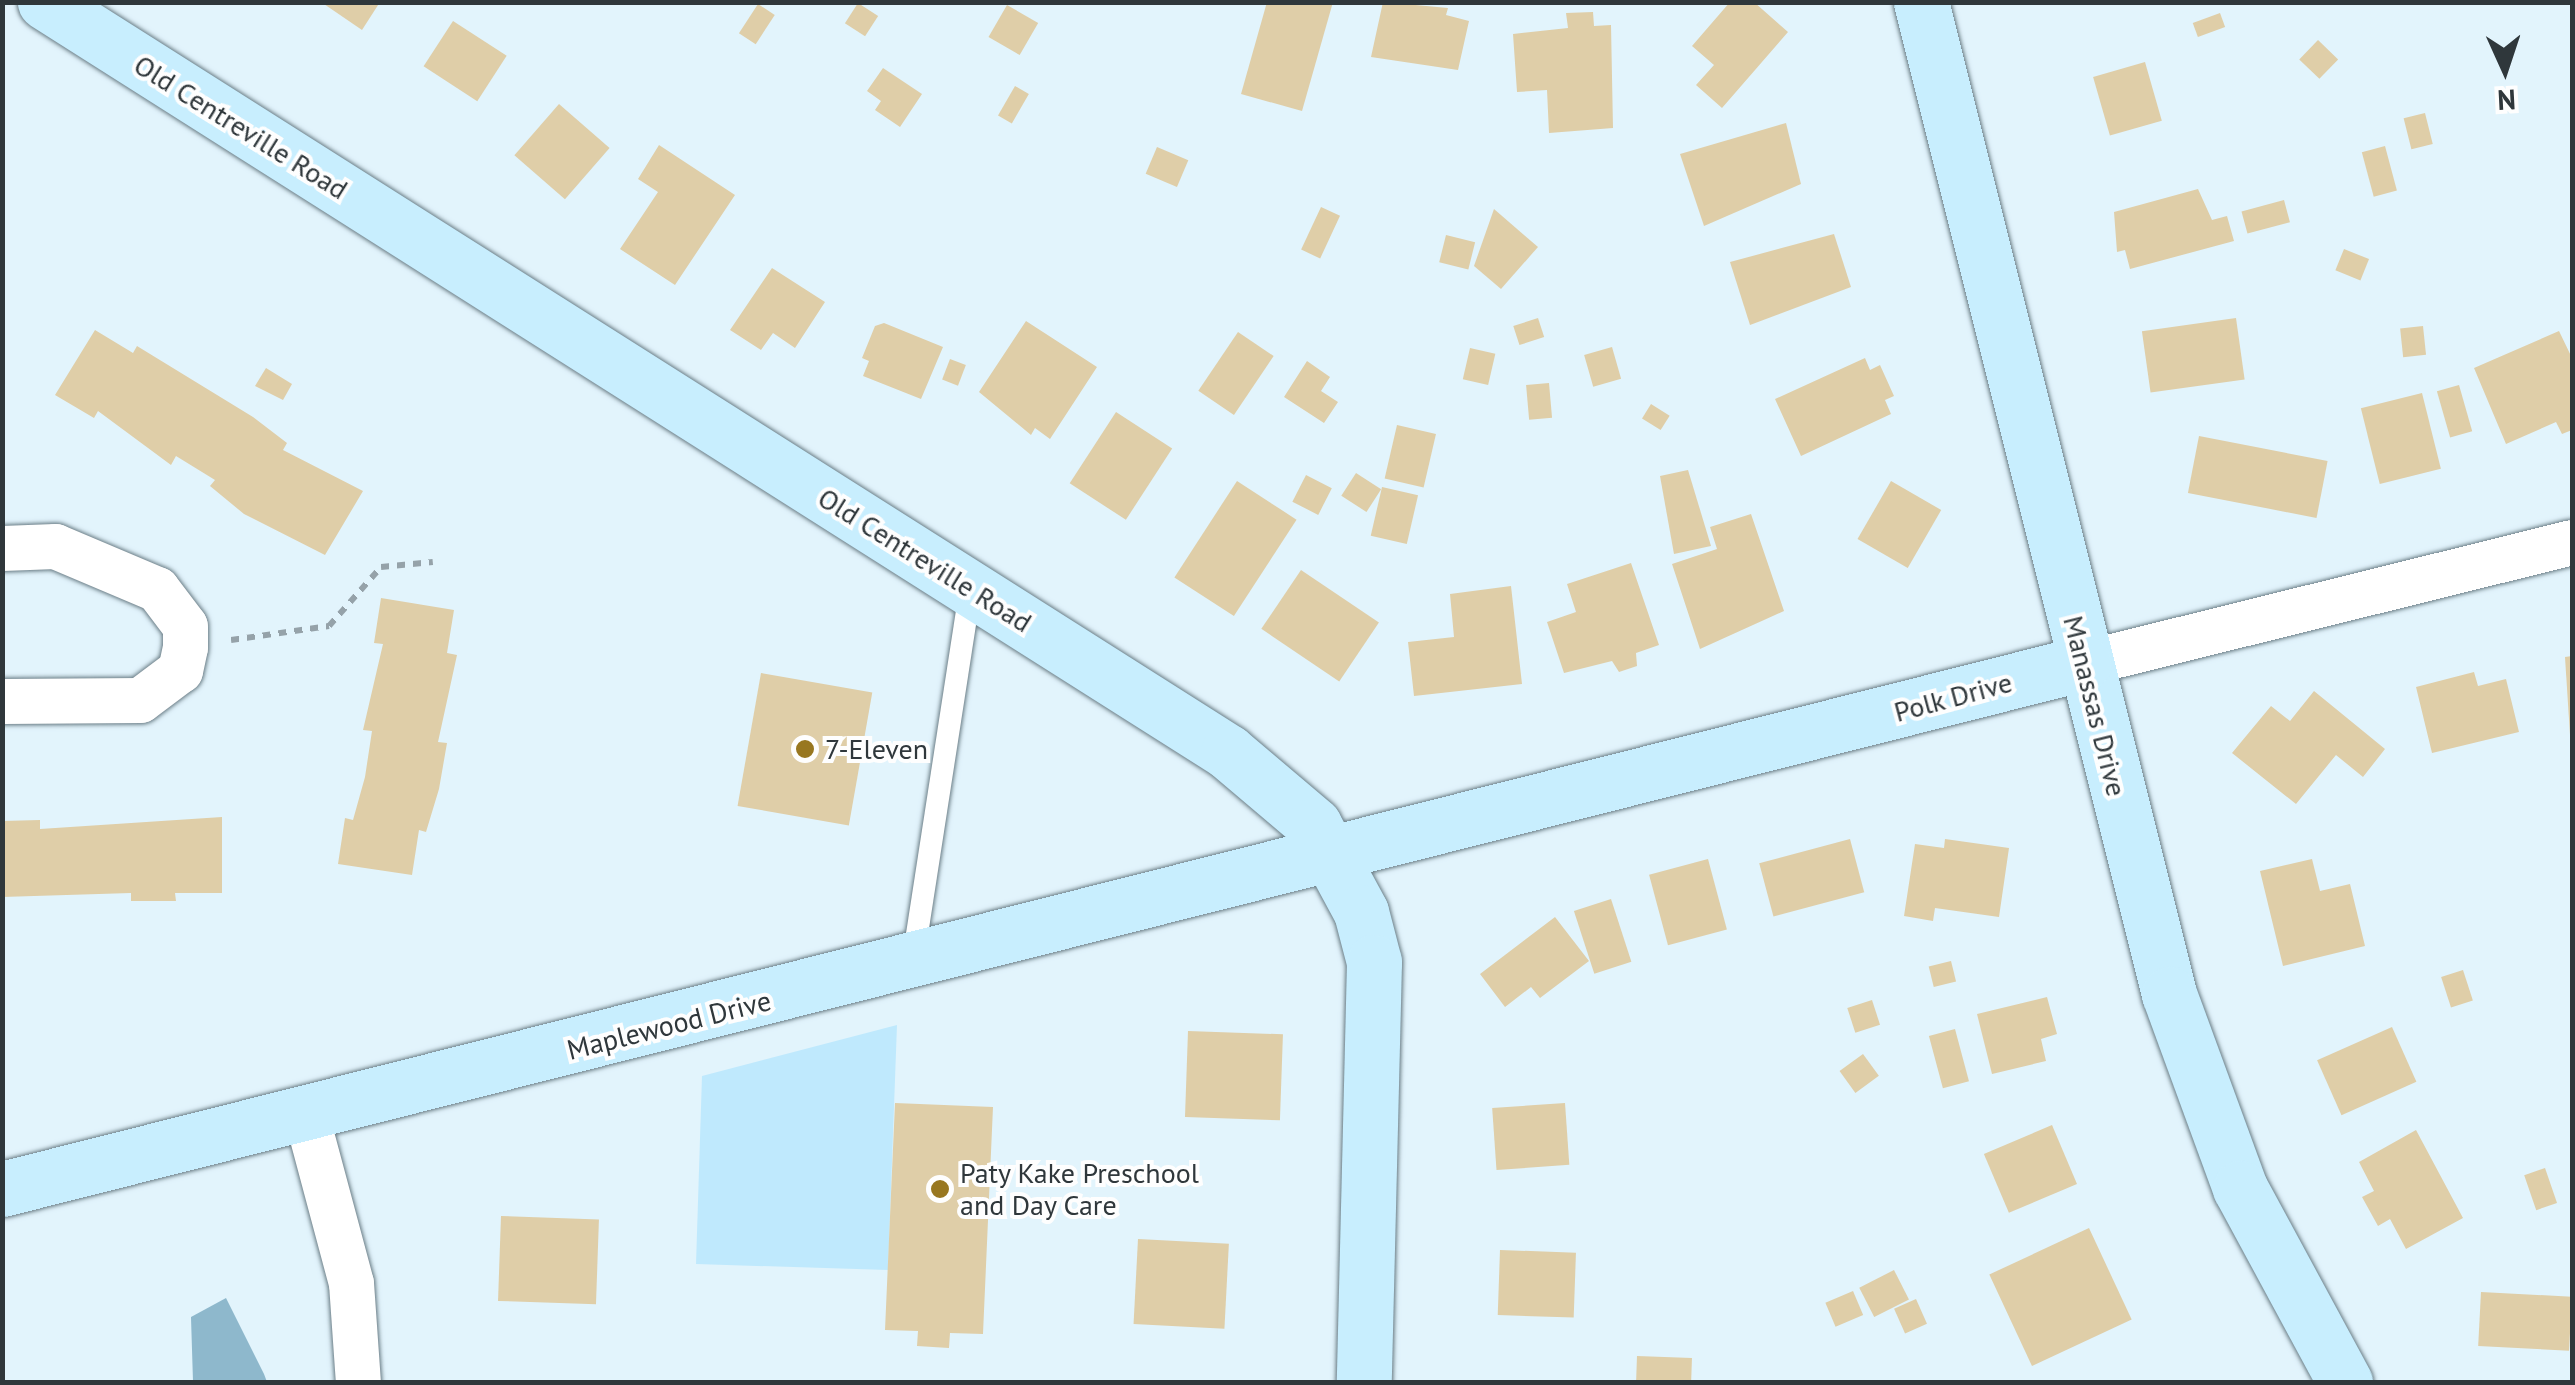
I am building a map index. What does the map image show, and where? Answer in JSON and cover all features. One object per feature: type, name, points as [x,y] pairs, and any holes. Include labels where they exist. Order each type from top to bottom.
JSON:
[{"type":"street","name":"Old Centreville Road","points":[[45,2],[1260,776],[1314,825],[1361,912],[1377,1020],[1364,1382]]},
{"type":"street","name":"Manassas Drive","points":[[1922,2],[2084,664],[2191,1064],[2269,1252],[2345,1382]]},
{"type":"street","name":"Polk Drive","points":[[1334,858],[2572,542]]},
{"type":"street","points":[[2,548],[55,546],[158,589],[185,626],[180,670],[140,700],[2,701]]},
{"type":"street","name":"Maplewood Drive","points":[[2,1188],[1334,858]]},
{"type":"street","points":[[306,1115],[351,1283],[358,1382]]},
{"type":"lane","points":[[913,964],[970,588]]},
{"type":"path","points":[[185,647],[329,626],[381,567],[432,562]]},
{"type":"shaded area","points":[[897,1025],[888,1270],[696,1264],[702,1076]]},
{"type":"shaded area","points":[[226,1298],[267,1382],[193,1382],[191,1317]]},
{"type":"building","points":[[321,2],[380,2],[362,30]]},
{"type":"building","points":[[1267,2],[1333,2],[1302,111],[1241,94]]},
{"type":"building","points":[[1383,2],[1448,8],[1446,15],[1469,21],[1458,70],[1371,57]]},
{"type":"building","points":[[1730,2],[1754,2],[1788,32],[1722,108],[1696,85],[1714,65],[1692,46]]},
{"type":"building","points":[[858,3],[878,16],[865,36],[845,23]]},
{"type":"building","points":[[758,4],[775,15],[756,44],[739,33]]},
{"type":"building","points":[[1007,5],[1038,23],[1020,55],[988,37]]},
{"type":"building","points":[[1593,12],[1594,26],[1611,25],[1613,128],[1549,133],[1547,90],[1517,92],[1513,34],[1568,28],[1566,13]]},
{"type":"building","points":[[2220,13],[2225,27],[2198,37],[2193,23]]},
{"type":"building","points":[[453,21],[507,56],[477,101],[424,66]]},
{"type":"building","points":[[2318,40],[2338,59],[2319,79],[2299,59]]},
{"type":"building","points":[[2145,62],[2162,121],[2110,136],[2093,77]]},
{"type":"building","points":[[883,68],[922,94],[900,127],[875,110],[881,101],[867,91]]},
{"type":"building","points":[[1015,86],[1029,94],[1012,123],[998,115]]},
{"type":"building","points":[[559,104],[610,148],[565,199],[514,155]]},
{"type":"building","points":[[2425,113],[2433,144],[2411,149],[2404,118]]},
{"type":"building","points":[[1786,123],[1801,184],[1704,226],[1680,154]]},
{"type":"building","points":[[659,145],[735,195],[675,285],[620,249],[658,192],[638,179]]},
{"type":"building","points":[[2385,146],[2397,190],[2374,197],[2362,152]]},
{"type":"building","points":[[1157,147],[1188,160],[1177,187],[1146,174]]},
{"type":"building","points":[[2198,189],[2212,220],[2227,216],[2234,241],[2130,269],[2125,250],[2117,252],[2114,212]]},
{"type":"building","points":[[2284,200],[2290,222],[2247,234],[2241,211]]},
{"type":"building","points":[[1321,207],[1340,216],[1320,258],[1301,250]]},
{"type":"building","points":[[1494,209],[1538,247],[1501,289],[1474,266]]},
{"type":"building","points":[[1834,234],[1851,287],[1750,325],[1730,262]]},
{"type":"building","points":[[1446,235],[1475,242],[1468,269],[1439,262]]},
{"type":"building","points":[[2344,249],[2369,259],[2360,280],[2335,270]]},
{"type":"building","points":[[772,268],[825,302],[795,348],[773,333],[761,350],[730,330]]},
{"type":"building","points":[[1538,318],[1544,337],[1519,345],[1513,326]]},
{"type":"building","points":[[2236,318],[2245,379],[2151,393],[2142,331]]},
{"type":"building","points":[[1026,321],[1097,367],[1050,439],[1035,428],[1031,435],[979,392]]},
{"type":"building","points":[[884,323],[943,347],[921,399],[863,376],[869,361],[862,358],[875,326]]},
{"type":"building","points":[[2423,326],[2426,355],[2403,357],[2400,328]]},
{"type":"building","points":[[95,330],[133,353],[137,346],[253,417],[287,443],[283,450],[363,491],[325,555],[244,514],[210,486],[215,480],[176,456],[171,465],[98,411],[94,418],[55,395]]},
{"type":"building","points":[[2559,331],[2572,358],[2572,430],[2562,434],[2556,422],[2506,444],[2474,368]]},
{"type":"building","points":[[1238,332],[1274,356],[1234,415],[1198,391]]},
{"type":"building","points":[[1612,347],[1621,379],[1593,387],[1584,355]]},
{"type":"building","points":[[1470,348],[1495,354],[1488,385],[1463,379]]},
{"type":"building","points":[[1865,358],[1870,370],[1880,365],[1894,396],[1885,400],[1891,414],[1801,456],[1775,399]]},
{"type":"building","points":[[950,359],[966,365],[958,386],[942,380]]},
{"type":"building","points":[[1307,361],[1330,377],[1321,391],[1338,402],[1324,423],[1284,397]]},
{"type":"building","points":[[266,368],[292,384],[283,400],[255,386]]},
{"type":"building","points":[[1549,383],[1552,418],[1529,420],[1526,385]]},
{"type":"building","points":[[2459,385],[2472,431],[2450,437],[2437,391]]},
{"type":"building","points":[[2422,393],[2441,469],[2380,484],[2361,408]]},
{"type":"building","points":[[1651,404],[1670,416],[1661,430],[1642,418]]},
{"type":"building","points":[[1116,412],[1172,448],[1126,520],[1070,483]]},
{"type":"building","points":[[1397,425],[1436,434],[1424,488],[1385,479]]},
{"type":"building","points":[[2199,436],[2328,461],[2317,518],[2188,493]]},
{"type":"building","points":[[1688,470],[1711,546],[1674,554],[1660,476]]},
{"type":"building","points":[[1356,473],[1381,489],[1366,512],[1341,496]]},
{"type":"building","points":[[1306,475],[1332,488],[1318,515],[1292,502]]},
{"type":"building","points":[[1237,481],[1297,520],[1234,616],[1174,577]]},
{"type":"building","points":[[1891,481],[1941,510],[1908,568],[1858,539]]},
{"type":"building","points":[[1382,487],[1418,495],[1407,544],[1371,536]]},
{"type":"building","points":[[1751,514],[1784,611],[1700,649],[1672,564],[1717,549],[1710,527]]},
{"type":"building","points":[[1631,563],[1659,645],[1636,653],[1637,666],[1619,672],[1612,661],[1564,673],[1547,622],[1576,612],[1567,584]]},
{"type":"building","points":[[1301,570],[1379,623],[1339,681],[1261,629]]},
{"type":"building","points":[[1511,586],[1522,684],[1414,696],[1408,642],[1454,637],[1450,594]]},
{"type":"building","points":[[381,598],[454,610],[447,653],[457,655],[438,742],[447,743],[426,832],[419,830],[412,875],[338,864],[345,818],[353,820],[365,777],[372,731],[363,730],[383,644],[374,643]]},
{"type":"building","points":[[2572,656],[2572,735],[2570,735],[2565,657]]},
{"type":"building","points":[[2474,672],[2478,686],[2506,679],[2519,732],[2432,753],[2416,687]]},
{"type":"building","name":"7-Eleven","points":[[761,673],[872,693],[849,826],[738,806]]},
{"type":"building","points":[[2314,691],[2385,749],[2363,777],[2336,755],[2296,804],[2232,753],[2271,706],[2290,721]]},
{"type":"building","points":[[222,817],[222,893],[175,893],[176,901],[131,901],[131,893],[2,897],[2,821],[40,820],[40,829]]},
{"type":"building","points":[[1850,839],[1864,892],[1773,916],[1759,863]]},
{"type":"building","points":[[1945,839],[2009,848],[1999,917],[1935,908],[1933,921],[1904,916],[1915,844],[1944,848]]},
{"type":"building","points":[[1708,859],[1727,930],[1668,945],[1649,875]]},
{"type":"building","points":[[2312,859],[2320,891],[2350,884],[2365,946],[2283,966],[2260,871]]},
{"type":"building","points":[[1611,899],[1631,962],[1594,974],[1574,911]]},
{"type":"building","points":[[1555,917],[1589,961],[1540,998],[1531,987],[1505,1007],[1480,974]]},
{"type":"building","points":[[1951,961],[1956,981],[1934,987],[1929,967]]},
{"type":"building","points":[[2463,970],[2473,1000],[2451,1008],[2441,977]]},
{"type":"building","points":[[2047,997],[2057,1034],[2041,1039],[2046,1061],[1992,1074],[1977,1014]]},
{"type":"building","points":[[1872,1000],[1880,1025],[1855,1033],[1847,1008]]},
{"type":"building","points":[[2392,1027],[2416,1082],[2341,1115],[2317,1060]]},
{"type":"building","points":[[1955,1029],[1969,1081],[1943,1088],[1929,1036]]},
{"type":"building","points":[[1188,1031],[1283,1034],[1280,1120],[1185,1117]]},
{"type":"building","points":[[1863,1054],[1879,1076],[1855,1093],[1840,1071]]},
{"type":"building","name":"Paty Kake Preschool and Day Care","points":[[895,1103],[993,1107],[983,1334],[950,1333],[949,1348],[917,1346],[918,1331],[885,1330]]},
{"type":"building","points":[[1565,1103],[1569,1165],[1497,1170],[1492,1108]]},
{"type":"building","points":[[2052,1125],[2077,1184],[2009,1213],[1984,1154]]},
{"type":"building","points":[[2416,1130],[2463,1218],[2406,1249],[2390,1219],[2378,1226],[2362,1197],[2374,1191],[2359,1162]]},
{"type":"building","points":[[2545,1168],[2557,1203],[2536,1210],[2524,1175]]},
{"type":"building","points":[[501,1216],[599,1219],[596,1304],[498,1301]]},
{"type":"building","points":[[2089,1228],[2132,1320],[2032,1366],[1989,1274]]},
{"type":"building","points":[[1138,1239],[1229,1244],[1224,1329],[1134,1324]]},
{"type":"building","points":[[1500,1250],[1576,1253],[1574,1318],[1498,1315]]},
{"type":"building","points":[[1894,1270],[1909,1299],[1874,1317],[1859,1288]]},
{"type":"building","points":[[1853,1291],[1863,1315],[1836,1327],[1825,1303]]},
{"type":"building","points":[[2481,1292],[2572,1297],[2569,1351],[2478,1346]]},
{"type":"building","points":[[1916,1299],[1927,1324],[1905,1333],[1894,1309]]},
{"type":"building","points":[[1637,1356],[1692,1358],[1691,1382],[1636,1382]]},
{"type":"place","name":"7-Eleven","points":[[805,749]]},
{"type":"place","name":"Paty Kake Preschool and Day Care","points":[[940,1189]]}]
